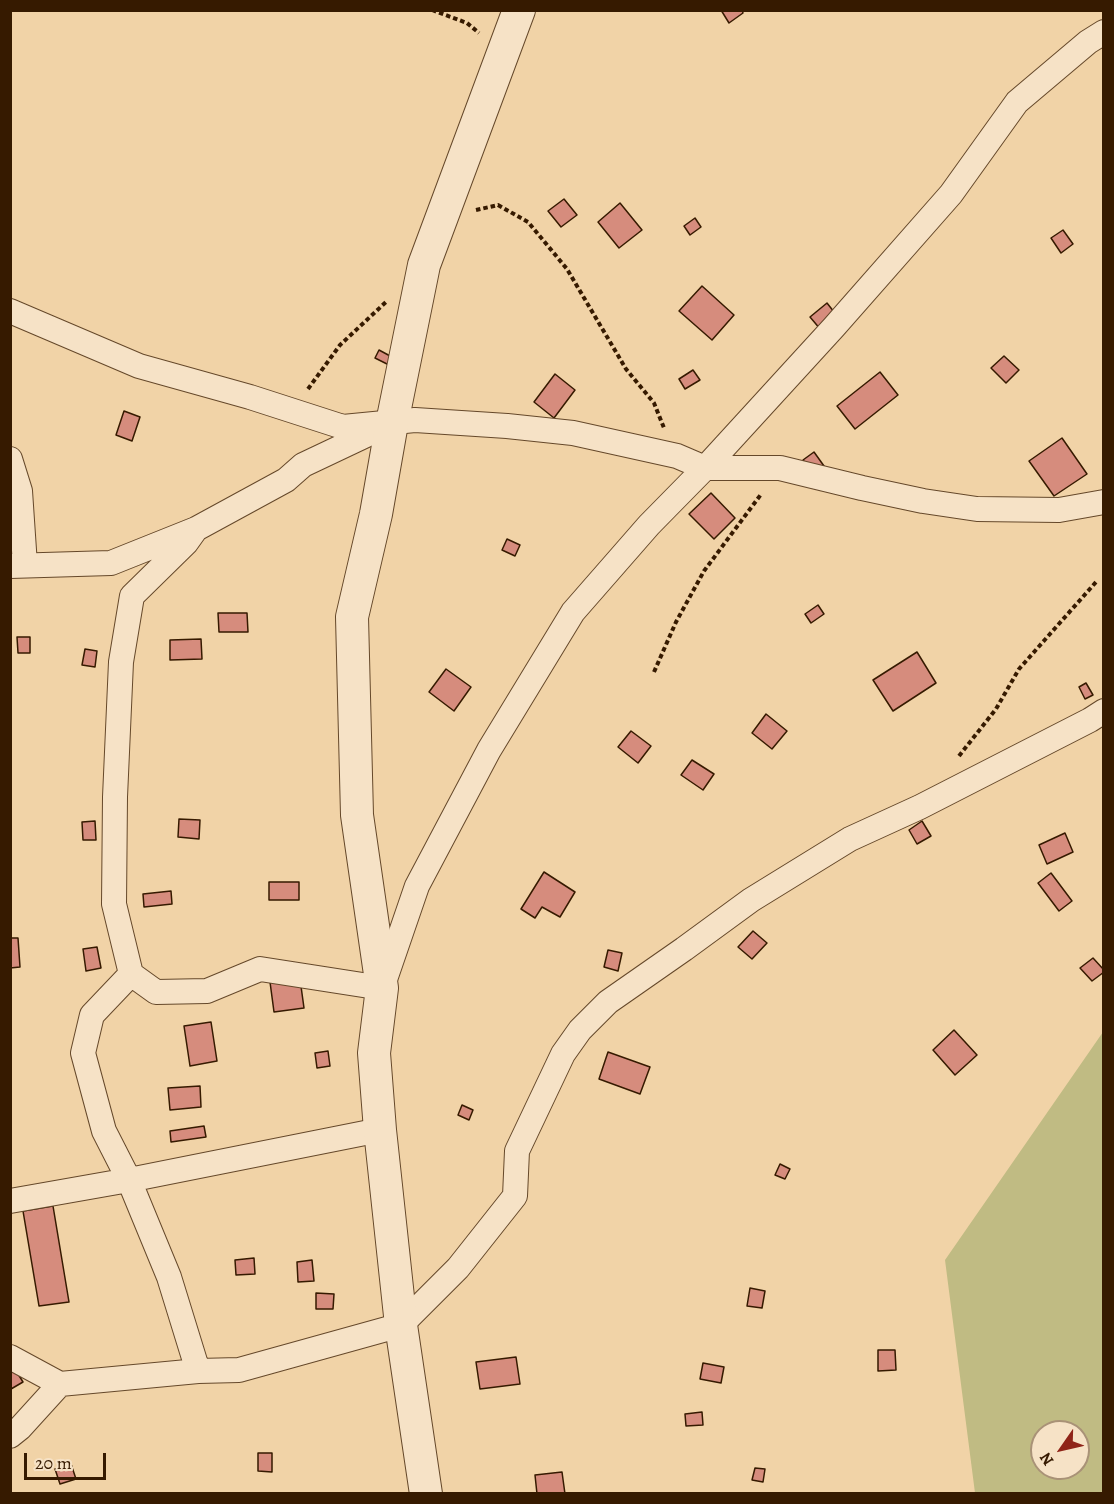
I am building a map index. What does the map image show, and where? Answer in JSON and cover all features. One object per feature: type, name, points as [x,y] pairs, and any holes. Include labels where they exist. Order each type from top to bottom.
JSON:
[{"type":"street","points":[[381,988],[357,815],[352,617],[376,514],[424,265],[519,10]]},
{"type":"street","points":[[426,1494],[401,1325],[374,1053],[381,988],[417,886],[489,750],[573,612],[649,525],[705,468],[834,327],[951,194],[1017,102],[1088,42],[1104,32]]},
{"type":"street","points":[[10,310],[139,366],[343,427],[415,420],[573,433],[677,456],[705,468],[780,468],[923,501],[977,509],[1059,510],[1104,502]]},
{"type":"street","points":[[10,459],[20,491],[18,565],[111,563],[196,529],[286,480],[303,465],[392,423]]},
{"type":"street","points":[[196,529],[186,543],[132,596],[121,662],[115,797],[114,904],[131,974],[156,992],[207,991],[260,969],[381,988]]},
{"type":"street","points":[[10,1357],[60,1384],[198,1371],[239,1370],[401,1325],[458,1268],[514,1196],[517,1151],[563,1054],[580,1030],[608,1002],[751,900],[850,839],[976,779],[1104,711]]},
{"type":"street","points":[[131,974],[92,1015],[83,1053],[104,1131],[129,1180],[169,1277],[198,1371]]},
{"type":"street","points":[[10,1201],[129,1180],[380,1130]]},
{"type":"street","points":[[10,1436],[60,1384]]},
{"type":"path","points":[[432,10],[466,23],[503,53]]},
{"type":"path","points":[[443,213],[498,205],[528,222],[567,269],[626,369],[654,404],[677,456]]},
{"type":"path","points":[[292,410],[340,345],[391,297]]},
{"type":"path","points":[[654,672],[676,622],[704,571],[780,468]]},
{"type":"path","points":[[954,762],[996,709],[1019,669],[1096,582]]},
{"type":"shaded area","points":[[1103,1032],[1103,1493],[975,1493],[945,1260]]},
{"type":"building","points":[[721,10],[742,10],[743,13],[729,23]]},
{"type":"building","points":[[564,199],[577,215],[561,227],[548,211]]},
{"type":"building","points":[[620,203],[642,230],[619,248],[598,222]]},
{"type":"building","points":[[695,218],[701,227],[690,235],[684,226]]},
{"type":"building","points":[[1063,230],[1073,244],[1061,253],[1051,238]]},
{"type":"building","points":[[702,286],[734,315],[712,340],[679,311]]},
{"type":"building","points":[[827,303],[838,317],[821,330],[810,317]]},
{"type":"building","points":[[379,350],[392,357],[389,365],[375,358]]},
{"type":"building","points":[[1004,356],[1019,370],[1006,383],[991,368]]},
{"type":"building","points":[[693,370],[700,380],[685,389],[679,379]]},
{"type":"building","points":[[880,372],[898,395],[855,429],[837,406]]},
{"type":"building","points":[[555,374],[575,390],[554,418],[534,402]]},
{"type":"building","points":[[124,411],[140,417],[132,441],[116,435]]},
{"type":"building","points":[[1062,438],[1087,474],[1054,496],[1029,461]]},
{"type":"building","points":[[814,452],[824,466],[813,474],[803,460]]},
{"type":"building","points":[[711,493],[735,518],[714,539],[689,514]]},
{"type":"building","points":[[507,539],[520,545],[515,556],[502,550]]},
{"type":"building","points":[[818,605],[824,614],[811,623],[805,614]]},
{"type":"building","points":[[218,613],[247,613],[248,632],[219,632]]},
{"type":"building","points":[[17,637],[30,637],[30,653],[18,653]]},
{"type":"building","points":[[201,639],[202,659],[170,660],[170,640]]},
{"type":"building","points":[[85,649],[97,651],[95,667],[82,665]]},
{"type":"building","points":[[917,652],[936,683],[893,711],[873,680]]},
{"type":"building","points":[[446,669],[471,687],[454,711],[429,692]]},
{"type":"building","points":[[1086,683],[1093,695],[1085,699],[1079,687]]},
{"type":"building","points":[[766,714],[787,731],[772,749],[752,733]]},
{"type":"building","points":[[631,731],[651,746],[638,763],[618,747]]},
{"type":"building","points":[[692,760],[714,774],[703,790],[681,775]]},
{"type":"building","points":[[179,819],[200,820],[199,839],[178,837]]},
{"type":"building","points":[[95,821],[96,840],[83,840],[82,822]]},
{"type":"building","points":[[922,821],[931,836],[917,844],[909,830]]},
{"type":"building","points":[[1065,833],[1073,852],[1047,864],[1039,845]]},
{"type":"building","points":[[544,872],[575,892],[560,917],[542,907],[535,918],[521,909]]},
{"type":"building","points":[[1051,873],[1072,901],[1059,911],[1038,883]]},
{"type":"building","points":[[269,882],[299,882],[299,900],[269,900]]},
{"type":"building","points":[[171,891],[172,904],[144,907],[143,894]]},
{"type":"building","points":[[753,931],[767,943],[752,959],[738,947]]},
{"type":"building","points":[[10,938],[18,938],[20,967],[10,968]]},
{"type":"building","points":[[97,947],[101,968],[86,971],[83,949]]},
{"type":"building","points":[[608,950],[622,953],[618,971],[604,967]]},
{"type":"building","points":[[1093,958],[1104,972],[1092,981],[1080,968]]},
{"type":"building","points":[[300,979],[304,1008],[274,1012],[270,982]]},
{"type":"building","points":[[211,1022],[217,1061],[190,1066],[184,1026]]},
{"type":"building","points":[[954,1030],[977,1055],[955,1075],[933,1050]]},
{"type":"building","points":[[328,1051],[330,1066],[317,1068],[315,1053]]},
{"type":"building","points":[[608,1052],[650,1067],[640,1094],[599,1079]]},
{"type":"building","points":[[200,1086],[201,1107],[170,1110],[168,1088]]},
{"type":"building","points":[[462,1105],[473,1110],[469,1120],[458,1115]]},
{"type":"building","points":[[204,1126],[206,1137],[171,1142],[170,1131]]},
{"type":"building","points":[[780,1164],[790,1169],[785,1179],[775,1175]]},
{"type":"building","points":[[53,1206],[69,1302],[39,1306],[23,1211]]},
{"type":"building","points":[[254,1258],[255,1274],[236,1275],[235,1260]]},
{"type":"building","points":[[312,1260],[314,1281],[298,1282],[297,1262]]},
{"type":"building","points":[[750,1288],[765,1291],[762,1308],[747,1306]]},
{"type":"building","points":[[316,1293],[334,1294],[333,1309],[316,1309]]},
{"type":"building","points":[[878,1350],[895,1350],[896,1370],[878,1371]]},
{"type":"building","points":[[516,1357],[520,1384],[480,1389],[476,1362]]},
{"type":"building","points":[[703,1363],[724,1367],[721,1383],[700,1379]]},
{"type":"building","points":[[15,1369],[23,1382],[11,1389],[10,1372]]},
{"type":"building","points":[[702,1412],[703,1425],[686,1426],[685,1414]]},
{"type":"building","points":[[258,1453],[272,1453],[272,1472],[258,1471]]},
{"type":"building","points":[[71,1464],[76,1479],[60,1484],[55,1469]]},
{"type":"building","points":[[755,1468],[765,1469],[763,1482],[752,1480]]},
{"type":"building","points":[[562,1472],[565,1494],[537,1494],[535,1475]]}]
